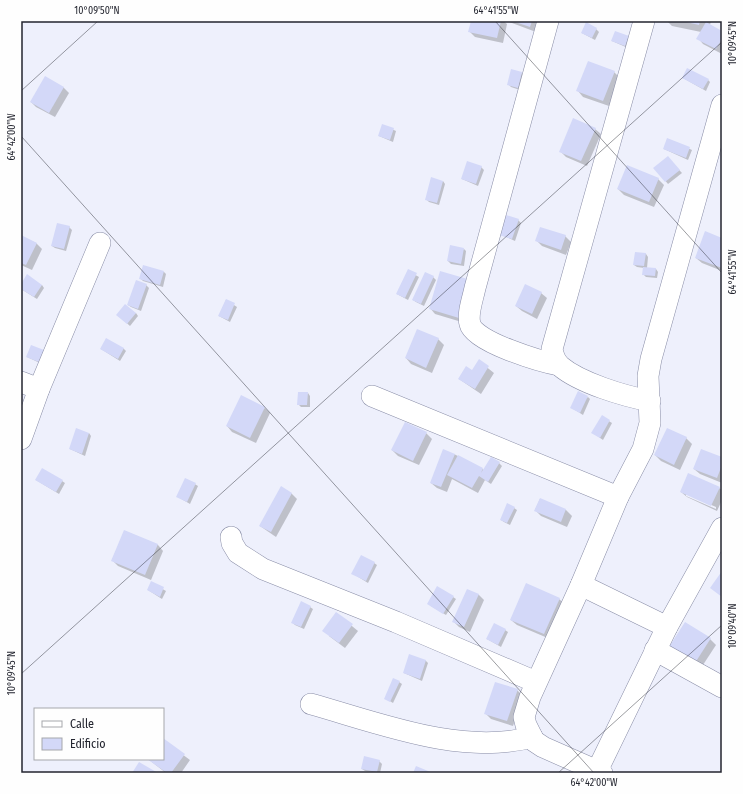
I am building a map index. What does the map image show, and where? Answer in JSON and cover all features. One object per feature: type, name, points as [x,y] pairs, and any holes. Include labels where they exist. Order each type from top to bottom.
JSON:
[{"type":"street","points":[[548,21],[475,288],[469,320],[472,329],[478,335],[520,355],[559,365],[577,376],[616,393],[650,401]]},
{"type":"street","points":[[559,365],[553,354],[552,343],[644,21]]},
{"type":"street","points":[[722,105],[651,359],[648,376],[651,410],[648,436],[643,450],[618,497],[581,585],[536,682],[524,717],[532,737],[543,747],[599,772],[666,627],[722,528]]},
{"type":"street","points":[[21,439],[30,386],[100,243]]},
{"type":"street","points":[[372,396],[618,497]]},
{"type":"street","points":[[231,537],[232,543],[238,553],[263,569],[396,622],[536,682]]},
{"type":"street","points":[[581,585],[666,627]]},
{"type":"street","points":[[655,650],[722,687]]},
{"type":"street","points":[[311,704],[444,740],[496,743],[532,737]]},
{"type":"building","points":[[471,21],[501,21],[497,38],[468,32]]},
{"type":"building","points":[[512,21],[532,21],[530,27]]},
{"type":"building","points":[[682,21],[700,21],[699,25]]},
{"type":"building","points":[[586,22],[597,28],[592,38],[581,33]]},
{"type":"building","points":[[706,22],[722,31],[722,39],[716,49],[696,39]]},
{"type":"building","points":[[615,31],[629,36],[625,46],[611,41]]},
{"type":"building","points":[[588,61],[615,71],[603,101],[576,91]]},
{"type":"building","points":[[687,68],[709,79],[703,89],[682,78]]},
{"type":"building","points":[[511,69],[522,72],[518,88],[507,85]]},
{"type":"building","points":[[45,76],[64,87],[49,113],[30,102]]},
{"type":"building","points":[[573,118],[596,128],[581,161],[559,152]]},
{"type":"building","points":[[382,124],[394,128],[390,140],[378,136]]},
{"type":"building","points":[[667,138],[690,147],[686,158],[663,149]]},
{"type":"building","points":[[668,156],[680,170],[665,182],[653,168]]},
{"type":"building","points":[[467,161],[482,166],[476,184],[461,179]]},
{"type":"building","points":[[627,165],[659,178],[649,202],[617,189]]},
{"type":"building","points":[[431,177],[443,181],[437,203],[425,200]]},
{"type":"building","points":[[506,215],[519,219],[512,239],[499,235]]},
{"type":"building","points":[[57,223],[70,226],[64,249],[51,246]]},
{"type":"building","points":[[540,227],[566,235],[561,250],[535,241]]},
{"type":"building","points":[[705,231],[722,238],[722,268],[695,258]]},
{"type":"building","points":[[21,235],[37,243],[26,265],[21,263]]},
{"type":"building","points":[[450,245],[464,248],[461,264],[447,261]]},
{"type":"building","points":[[635,252],[646,253],[644,266],[633,265]]},
{"type":"building","points":[[143,265],[164,271],[160,285],[139,279]]},
{"type":"building","points":[[643,267],[656,268],[655,276],[642,275]]},
{"type":"building","points":[[408,269],[417,273],[405,298],[396,294]]},
{"type":"building","points":[[440,271],[471,280],[459,318],[429,309]]},
{"type":"building","points":[[425,272],[434,276],[421,304],[412,300]]},
{"type":"building","points":[[27,274],[42,285],[34,297],[21,289],[21,284]]},
{"type":"building","points":[[136,280],[147,284],[138,309],[127,305]]},
{"type":"building","points":[[525,284],[542,292],[532,314],[515,306]]},
{"type":"building","points":[[226,299],[235,303],[228,320],[218,316]]},
{"type":"building","points":[[125,304],[136,313],[127,324],[116,315]]},
{"type":"building","points":[[417,329],[439,338],[426,368],[405,358]]},
{"type":"building","points":[[106,338],[124,348],[118,359],[100,349]]},
{"type":"building","points":[[31,345],[44,350],[39,362],[26,357]]},
{"type":"building","points":[[479,359],[489,366],[475,389],[458,379],[466,366],[472,370]]},
{"type":"building","points":[[578,391],[588,396],[580,413],[570,408]]},
{"type":"building","points":[[298,392],[308,392],[307,405],[297,405]]},
{"type":"building","points":[[241,395],[265,407],[250,438],[226,426]]},
{"type":"building","points":[[602,415],[610,420],[600,438],[591,433]]},
{"type":"building","points":[[405,422],[427,432],[413,461],[391,450]]},
{"type":"building","points":[[76,428],[89,433],[82,454],[69,449]]},
{"type":"building","points":[[667,428],[687,437],[674,465],[654,455]]},
{"type":"building","points":[[443,449],[455,454],[441,487],[430,483]]},
{"type":"building","points":[[701,449],[722,457],[722,465],[717,478],[693,469]]},
{"type":"building","points":[[458,455],[483,468],[481,473],[491,457],[500,462],[488,482],[479,476],[472,488],[447,475]]},
{"type":"building","points":[[42,468],[63,480],[56,492],[35,480]]},
{"type":"building","points":[[688,473],[720,487],[711,506],[680,492]]},
{"type":"building","points":[[185,478],[196,483],[187,502],[176,497]]},
{"type":"building","points":[[281,486],[292,493],[271,532],[259,526]]},
{"type":"building","points":[[540,498],[566,509],[561,522],[534,511]]},
{"type":"building","points":[[507,503],[515,507],[507,523],[500,520]]},
{"type":"building","points":[[124,530],[158,544],[145,575],[111,561]]},
{"type":"building","points":[[361,555],[375,562],[366,581],[351,574]]},
{"type":"building","points":[[722,571],[722,597],[710,588]]},
{"type":"building","points":[[151,581],[164,587],[160,597],[147,590]]},
{"type":"building","points":[[526,583],[560,598],[544,634],[510,620]]},
{"type":"building","points":[[437,586],[454,596],[443,614],[427,604]]},
{"type":"building","points":[[467,589],[479,594],[464,627],[452,622]]},
{"type":"building","points":[[301,601],[311,606],[301,627],[291,623]]},
{"type":"building","points":[[336,612],[353,624],[339,643],[322,631]]},
{"type":"building","points":[[685,622],[711,638],[695,663],[669,647]]},
{"type":"building","points":[[494,623],[506,629],[498,645],[486,639]]},
{"type":"building","points":[[409,654],[426,660],[420,679],[403,673]]},
{"type":"building","points":[[393,678],[400,681],[390,702],[384,699]]},
{"type":"building","points":[[495,682],[518,689],[507,721],[484,714]]},
{"type":"building","points":[[164,739],[185,754],[171,773],[167,773],[148,760],[164,760]]},
{"type":"building","points":[[364,756],[380,760],[377,772],[361,769]]},
{"type":"building","points":[[139,762],[158,773],[132,773]]},
{"type":"building","points":[[416,766],[433,773],[413,773]]}]
